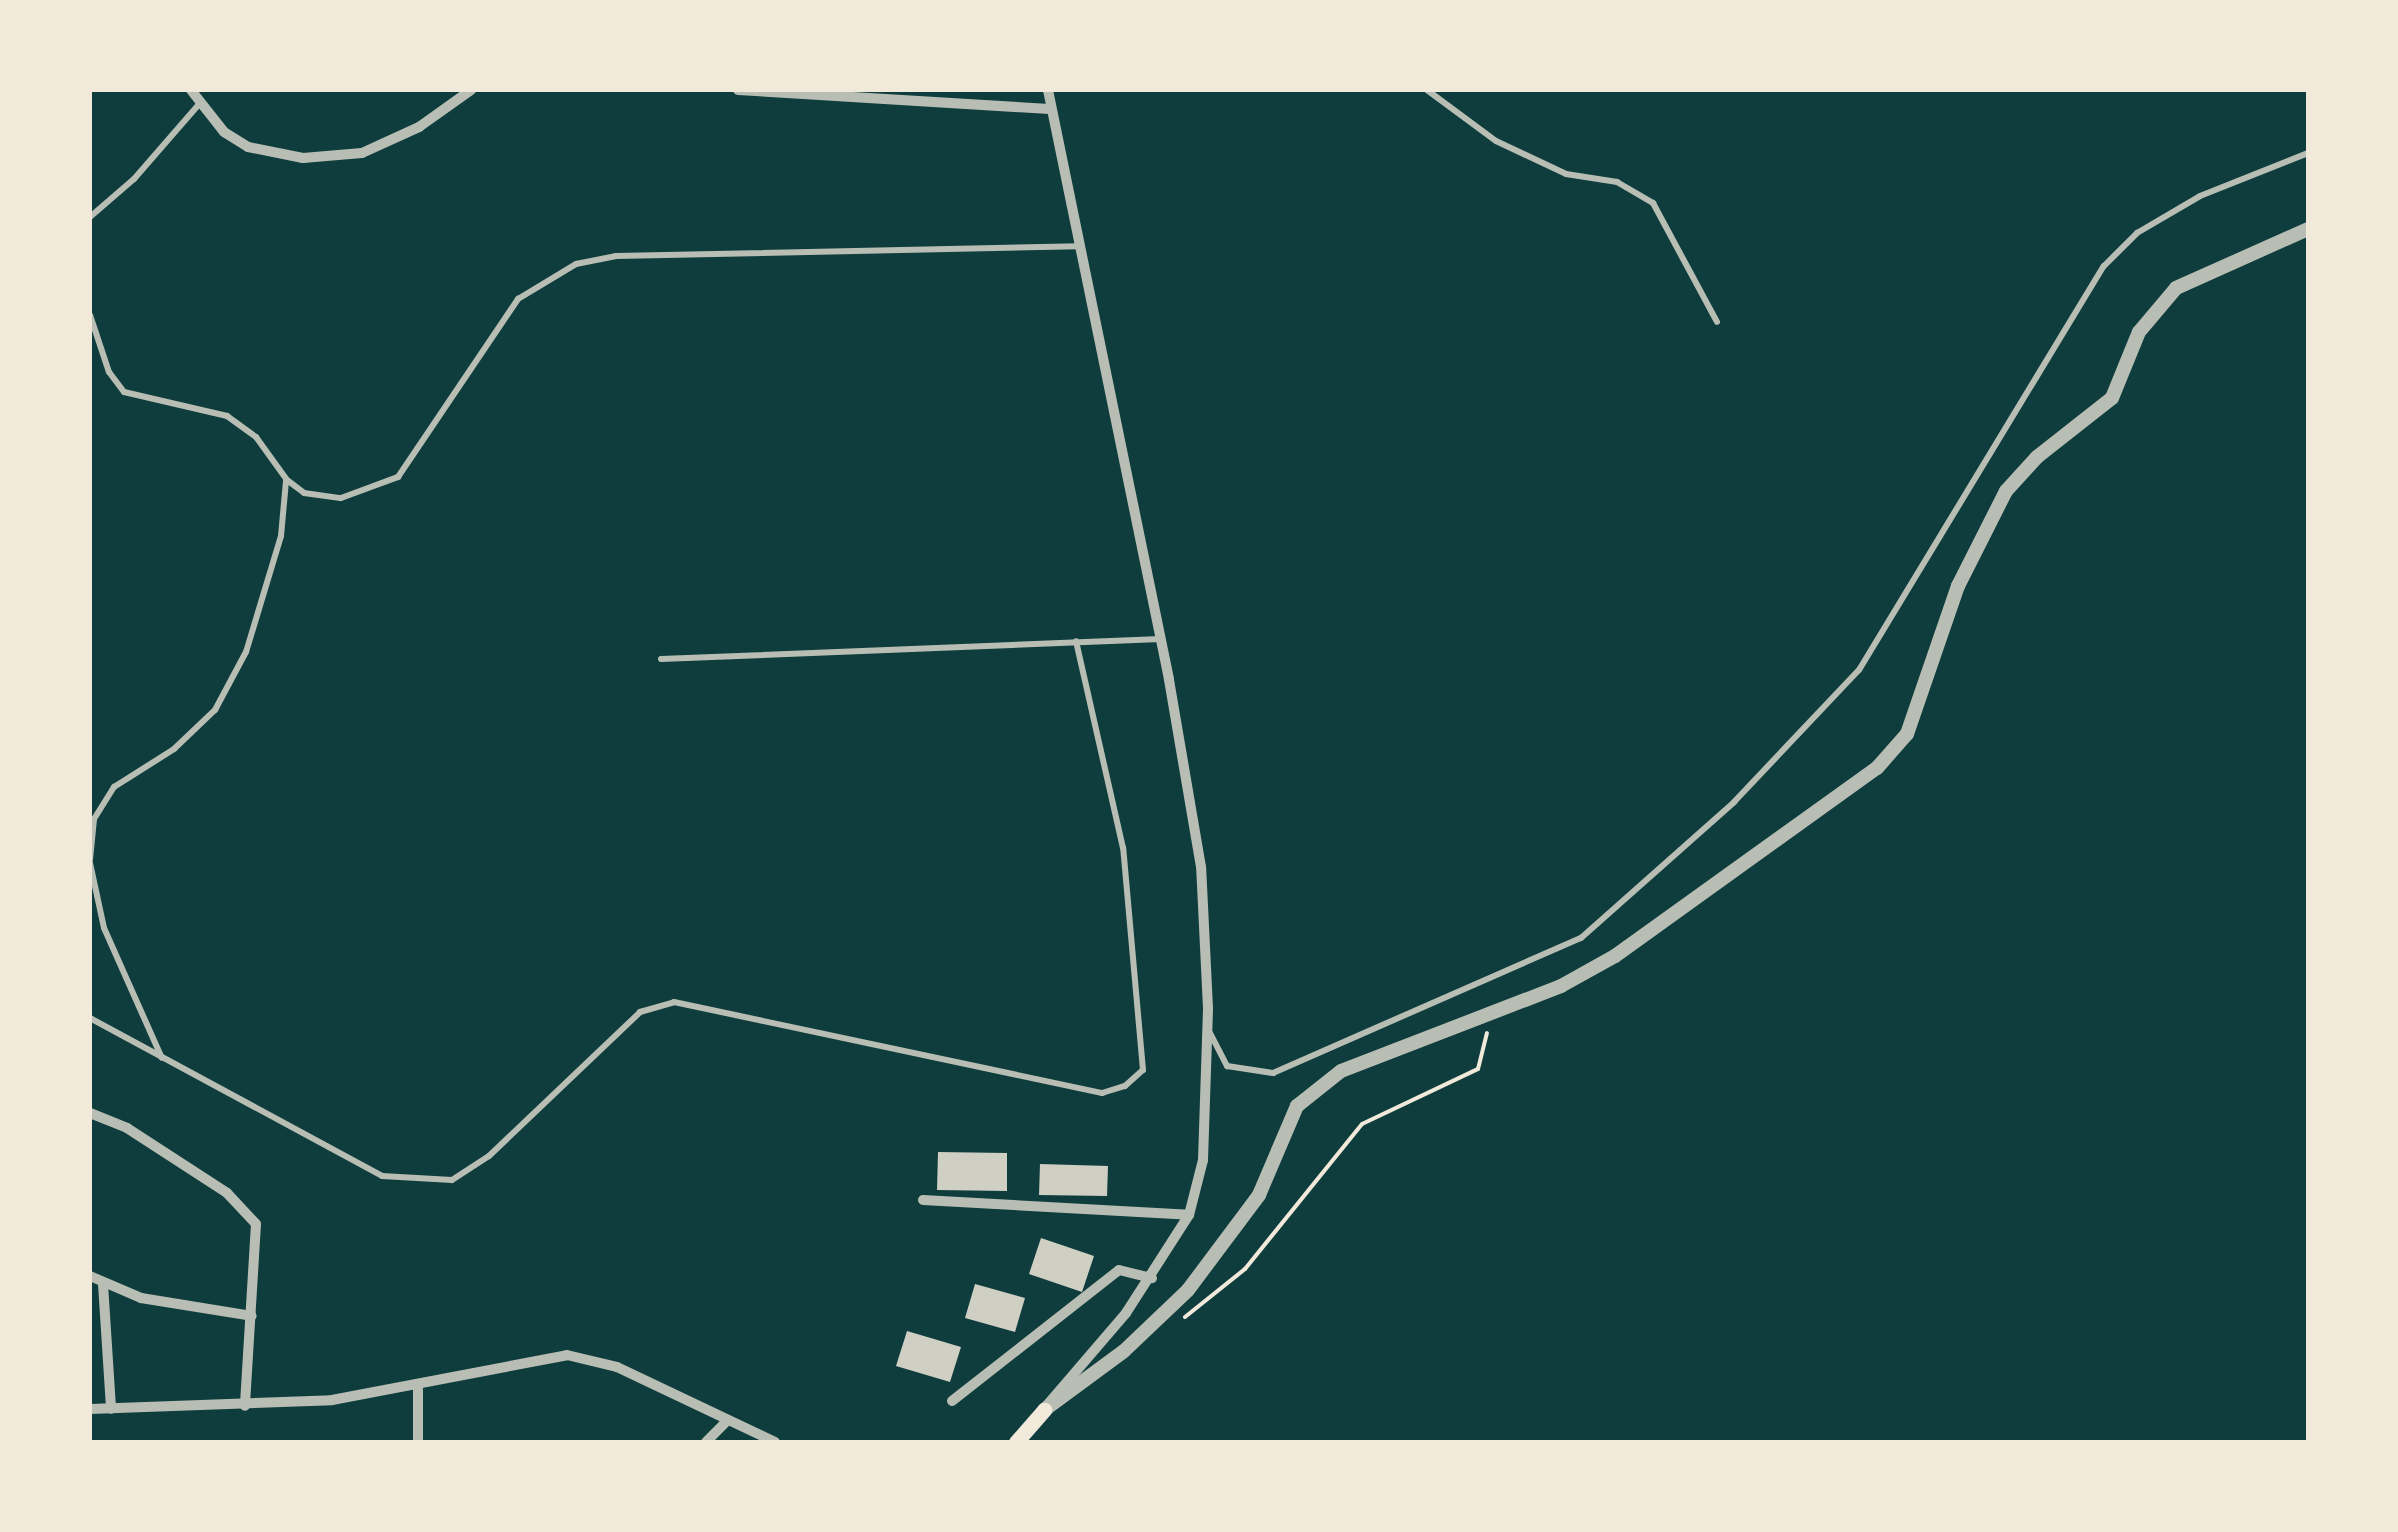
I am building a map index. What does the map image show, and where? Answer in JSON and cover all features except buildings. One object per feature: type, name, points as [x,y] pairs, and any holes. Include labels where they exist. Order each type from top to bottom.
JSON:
[{"type":"main road","points":[[1016,1442],[1044,1410]]},
{"type":"street","points":[[191,90],[224,132],[248,146],[303,158],[362,153],[419,128],[471,90]]},
{"type":"street","points":[[738,90],[1048,109]]},
{"type":"street","points":[[1044,1410],[1152,1278],[1189,1215],[1204,1160],[1208,1028],[1201,867],[1162,639],[1048,109],[1048,90]]},
{"type":"street","points":[[1044,1410],[1124,1351],[1188,1290],[1259,1195],[1297,1106],[1341,1071],[1562,986],[1616,956],[1877,768],[1907,734],[1958,586],[2006,491],[2037,457],[2112,398],[2139,332],[2176,288],[2308,229]]},
{"type":"street","points":[[90,1113],[127,1128],[221,1189],[256,1224],[245,1406]]},
{"type":"street","points":[[923,1200],[1189,1215]]},
{"type":"street","points":[[952,1401],[1119,1270],[1152,1278]]},
{"type":"street","points":[[90,1276],[103,1284],[190,1309],[252,1316]]},
{"type":"street","points":[[103,1284],[111,1408]]},
{"type":"street","points":[[90,1409],[332,1400],[567,1356],[617,1367],[775,1442]]},
{"type":"street","points":[[418,1384],[418,1442]]},
{"type":"street","points":[[706,1442],[728,1420]]},
{"type":"lane","points":[[1428,90],[1496,141],[1566,174],[1617,182],[1653,203],[1717,322]]},
{"type":"lane","points":[[90,217],[134,179],[200,103]]},
{"type":"lane","points":[[1208,1028],[1227,1066],[1273,1073],[1580,938],[1734,802],[1859,670],[2104,266],[2137,233],[2200,196],[2308,152]]},
{"type":"lane","points":[[90,315],[109,372],[124,392],[227,416],[256,437],[286,480],[304,493],[342,498],[398,476],[518,299],[576,264],[616,256],[1078,246]]},
{"type":"lane","points":[[162,1059],[104,928],[90,861],[94,819],[114,787],[174,749],[215,710],[246,652],[265,604],[286,480]]},
{"type":"lane","points":[[660,659],[1162,639]]},
{"type":"lane","points":[[90,1018],[382,1176],[452,1180],[488,1156],[640,1012],[674,1002],[1084,1090],[1125,1086],[1143,1070],[1124,848],[1076,642]]},
{"type":"path","points":[[1172,1325],[1204,1307],[1245,1269],[1362,1124],[1478,1069],[1487,1054],[1488,1013]]}]
